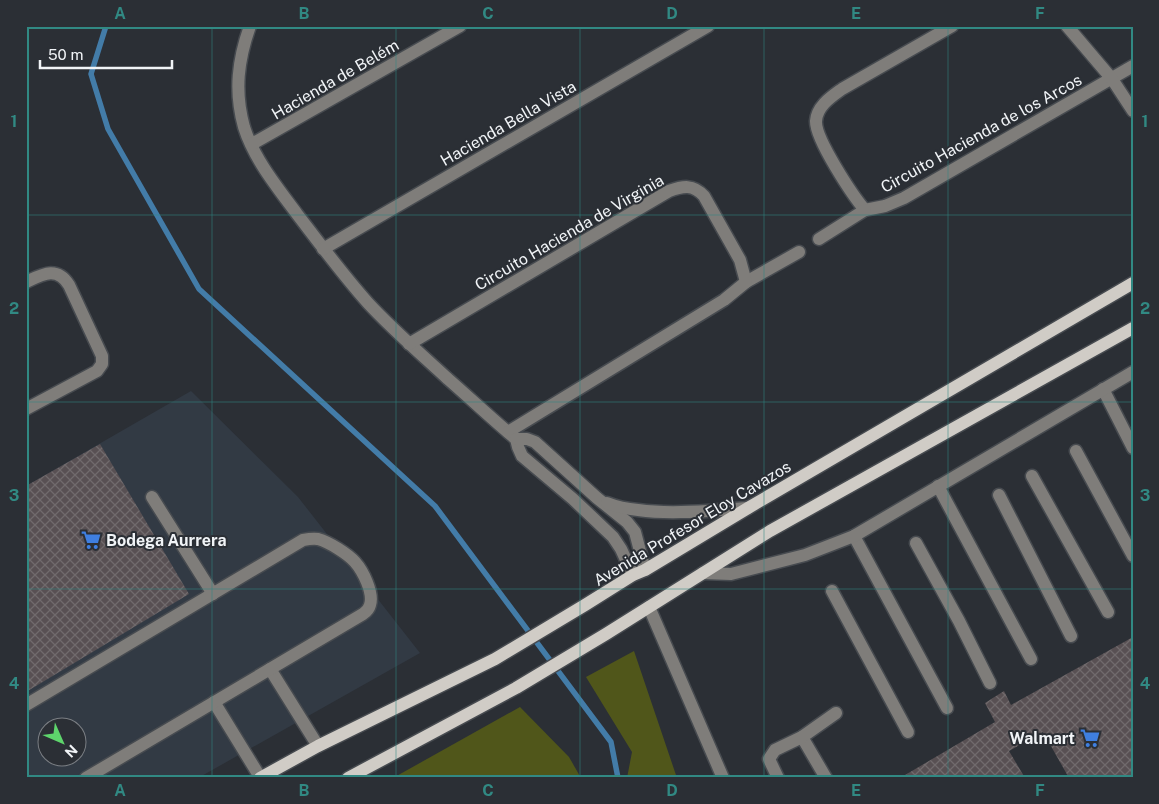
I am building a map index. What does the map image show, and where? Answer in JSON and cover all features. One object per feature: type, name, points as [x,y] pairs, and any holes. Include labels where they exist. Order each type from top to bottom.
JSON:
[{"type":"main road","name":"Avenida Profesor Eloy Cavazos","points":[[260,778],[318,746],[495,659],[748,508],[1133,283]]},
{"type":"main road","points":[[348,778],[516,688],[770,531],[1133,328]]},
{"type":"street","points":[[250,26],[239,64],[238,86],[240,107],[252,144],[269,176],[323,248],[367,302],[409,344],[512,436],[522,456],[573,499],[613,537],[639,573]]},
{"type":"street","name":"Hacienda de Belém","points":[[252,144],[460,26]]},
{"type":"street","name":"Hacienda Bella Vista","points":[[323,248],[708,26]]},
{"type":"street","points":[[865,210],[851,193],[821,140],[816,121],[820,110],[828,100],[842,89],[952,26]]},
{"type":"street","points":[[1067,26],[1112,78],[1133,111]]},
{"type":"street","name":"Circuito Hacienda de los Arcos","points":[[819,239],[865,210],[885,206],[904,198],[1133,66]]},
{"type":"street","name":"Circuito Hacienda de Virginia","points":[[409,344],[669,191],[680,187],[692,187],[704,196],[740,260],[746,282]]},
{"type":"street","points":[[512,436],[724,300],[746,282],[799,252]]},
{"type":"street","points":[[26,282],[49,273],[56,273],[64,278],[99,348],[103,360],[97,372],[26,409]]},
{"type":"street","points":[[703,573],[731,574],[804,555],[854,536],[1133,372]]},
{"type":"street","points":[[1103,389],[1133,448]]},
{"type":"street","points":[[512,436],[535,442],[597,498],[627,522],[635,532],[639,573]]},
{"type":"street","points":[[1076,451],[1133,556]]},
{"type":"street","points":[[1032,476],[1108,612]]},
{"type":"street","points":[[938,486],[1031,660]]},
{"type":"street","points":[[999,496],[1071,636]]},
{"type":"street","points":[[152,497],[213,594]]},
{"type":"street","points":[[597,498],[615,506],[646,511],[686,512],[748,508]]},
{"type":"street","points":[[854,536],[947,708]]},
{"type":"street","points":[[26,705],[298,543],[309,539],[320,540],[333,546],[356,563],[370,592],[370,603],[363,614],[86,778]]},
{"type":"street","points":[[916,543],[959,621],[990,683]]},
{"type":"street","points":[[832,591],[908,732]]},
{"type":"street","points":[[649,607],[724,778]]},
{"type":"street","points":[[270,669],[318,746]]},
{"type":"street","points":[[214,702],[260,778]]},
{"type":"street","points":[[778,778],[769,759],[775,750],[802,737],[836,713]]},
{"type":"street","points":[[802,737],[826,778]]},
{"type":"shaded area","points":[[191,391],[298,497],[420,653],[198,778],[26,778],[26,486]]},
{"type":"green space","points":[[634,651],[677,778],[627,778],[632,752],[586,677]]},
{"type":"green space","points":[[520,707],[569,757],[581,778],[393,778]]},
{"type":"building","name":"Bodega Aurrera","points":[[100,444],[189,594],[26,692],[26,486]]},
{"type":"building","name":"Walmart","points":[[1133,637],[1133,778],[1069,778],[1043,732],[1009,751],[1025,778],[900,778],[995,722],[985,703],[1004,691],[1011,705]]},
{"type":"waterway","points":[[106,26],[91,74],[108,129],[199,289],[435,506],[611,742],[618,778]]},
{"type":"place","name":"Bodega Aurrera","points":[[91,540]]},
{"type":"place","name":"Walmart","points":[[1090,738]]}]
